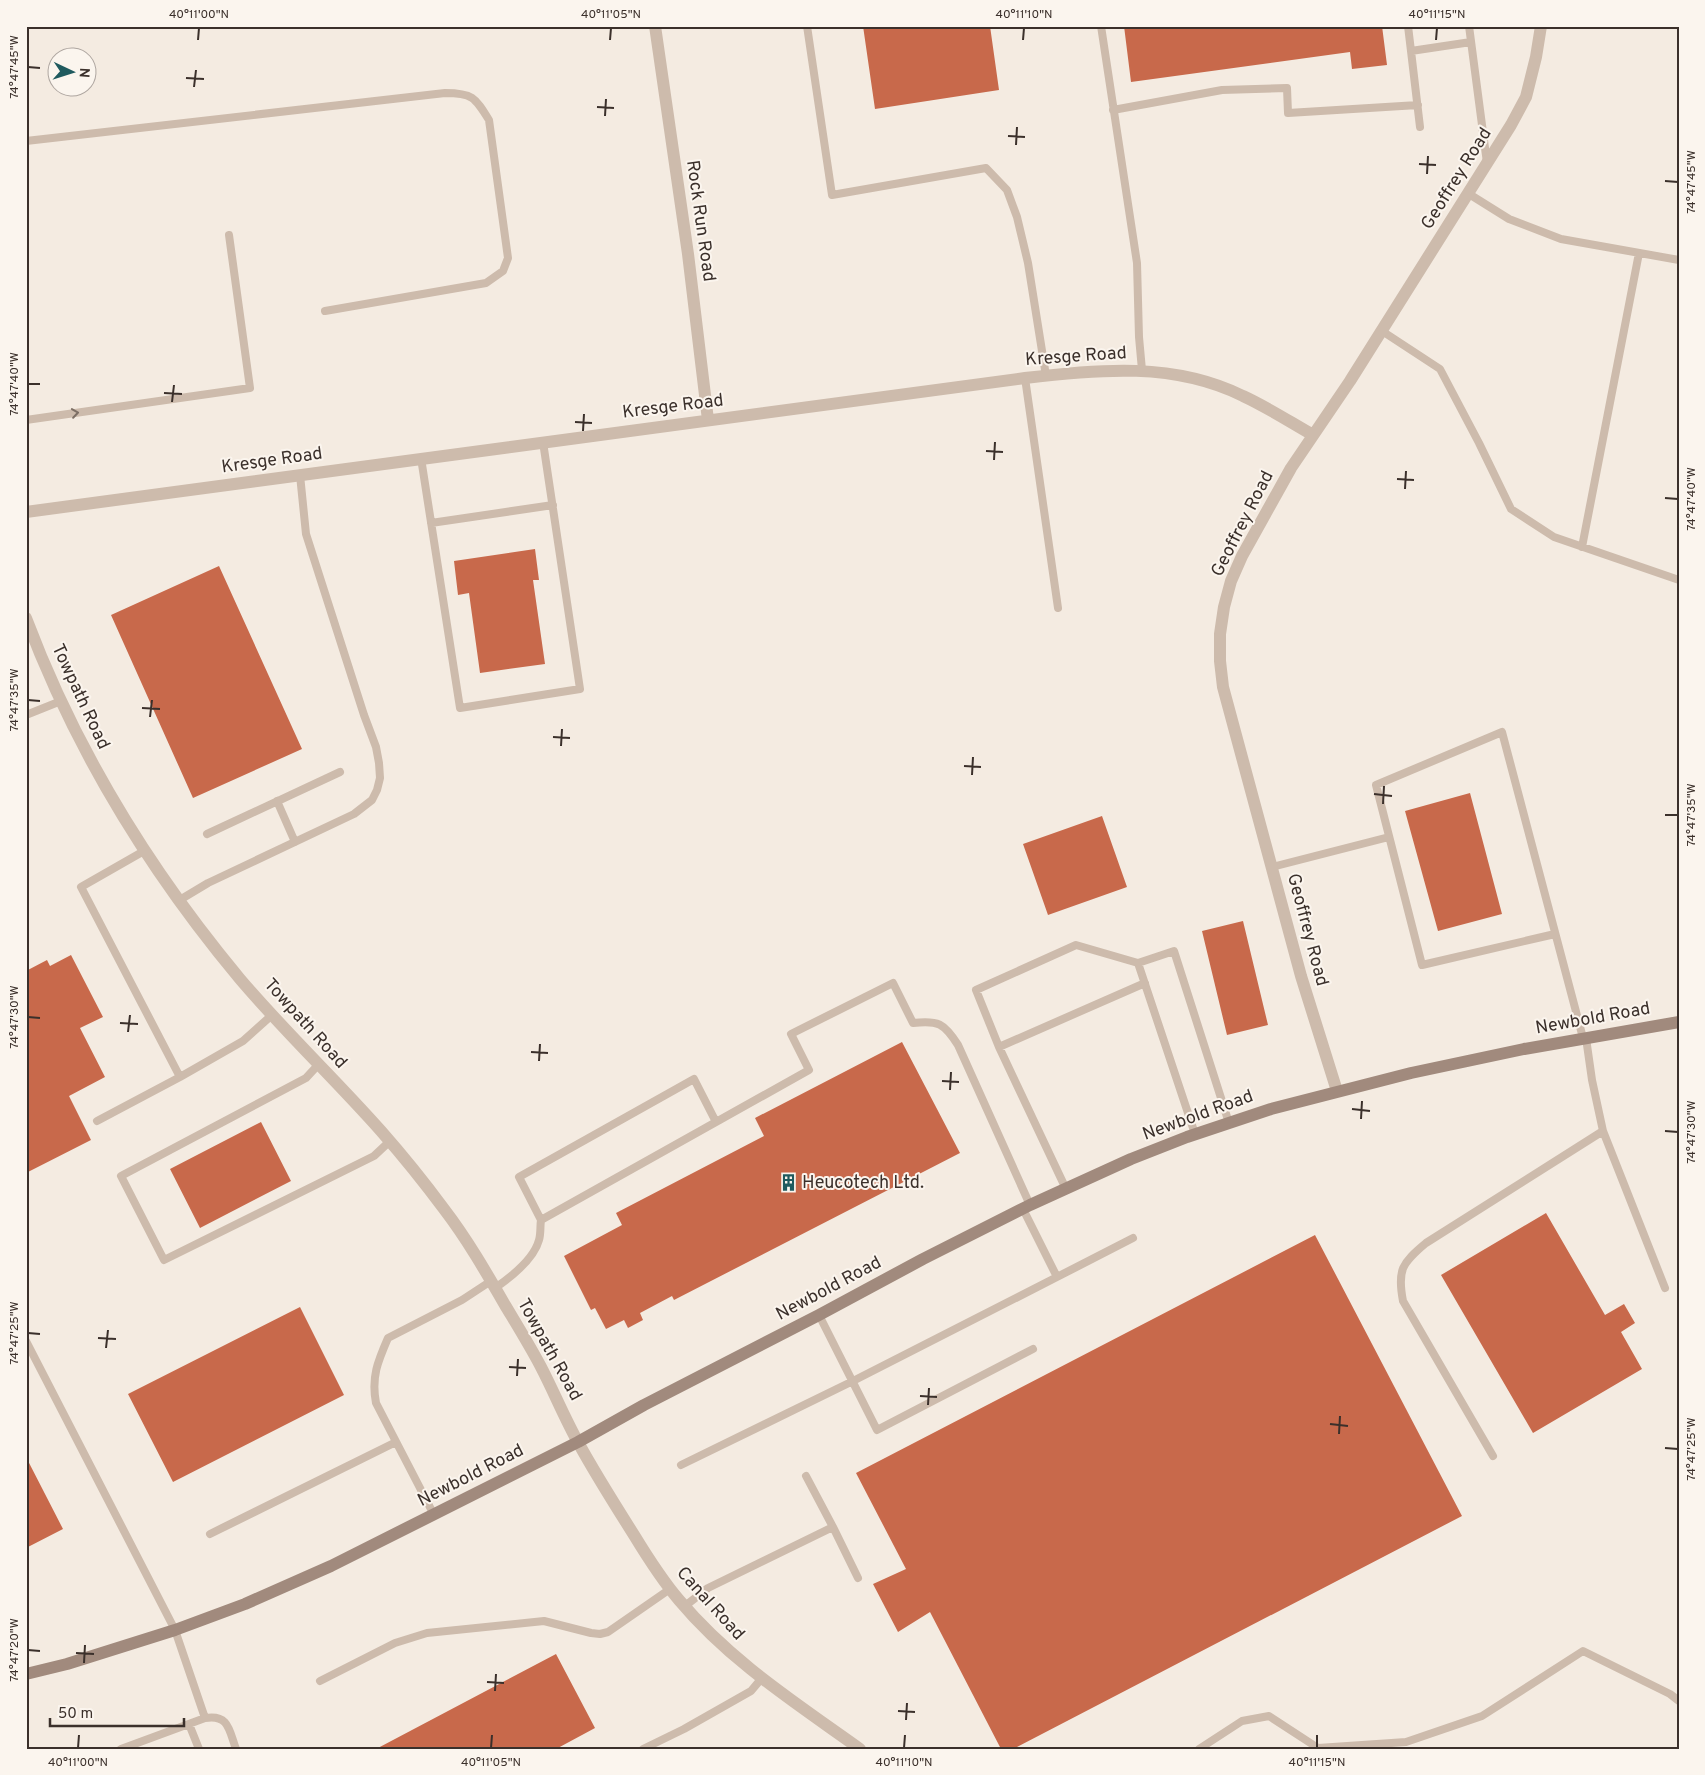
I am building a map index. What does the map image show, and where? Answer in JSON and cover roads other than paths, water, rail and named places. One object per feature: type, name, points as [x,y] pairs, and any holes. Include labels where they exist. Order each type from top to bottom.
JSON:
[{"type":"main road","name":"Newbold Road","points":[[26,1674],[67,1664],[175,1630],[245,1604],[331,1566],[578,1442],[644,1405],[923,1259],[1026,1207],[1131,1159],[1195,1134],[1271,1109],[1337,1091],[1411,1073],[1584,1038],[1679,1022]]},
{"type":"street","name":"Rock Run Road","points":[[656,26],[688,254],[708,420]]},
{"type":"street","name":"Geoffrey Road","points":[[1337,1091],[1301,976],[1223,687],[1220,634],[1224,607],[1242,556],[1291,468],[1382,331],[1512,126],[1526,97],[1536,57],[1540,26]]},
{"type":"street","name":"Kresge Road","points":[[26,512],[1026,378],[1142,370],[1181,375],[1213,383],[1243,395],[1313,435]]},
{"type":"street","name":"Towpath Road","points":[[26,618],[43,661],[80,741],[111,799],[144,851],[178,901],[241,980],[390,1141],[447,1212],[540,1365],[578,1442]]},
{"type":"street","name":"Canal Road","points":[[578,1442],[609,1496],[656,1570],[684,1606],[732,1655],[761,1679],[860,1749]]},
{"type":"lane","points":[[808,26],[832,195],[986,168],[1007,190],[1016,217],[1028,263],[1046,376]]},
{"type":"lane","points":[[1101,26],[1137,263],[1142,370]]},
{"type":"lane","points":[[1408,26],[1420,127]]},
{"type":"lane","points":[[1469,26],[1487,165]]},
{"type":"lane","points":[[1411,51],[1471,42]]},
{"type":"lane","points":[[1113,110],[1222,90],[1287,88],[1288,113],[1418,105]]},
{"type":"lane","points":[[26,142],[445,93],[461,93],[477,101],[489,120],[508,258],[503,271],[486,283],[325,311]]},
{"type":"lane","points":[[1469,194],[1509,219],[1561,240],[1679,260]]},
{"type":"lane","points":[[26,420],[250,388],[229,235]]},
{"type":"lane","points":[[1582,547],[1639,253]]},
{"type":"lane","points":[[1382,331],[1440,369],[1479,443],[1511,510],[1554,537],[1679,580]]},
{"type":"lane","points":[[1026,378],[1058,608]]},
{"type":"lane","points":[[421,458],[460,708],[580,688],[543,442]]},
{"type":"lane","points":[[178,901],[208,883],[354,814],[372,800],[377,790],[380,778],[376,747],[306,534],[300,475]]},
{"type":"lane","points":[[431,523],[553,505]]},
{"type":"lane","points":[[26,715],[61,701]]},
{"type":"lane","points":[[1555,934],[1422,965],[1376,785],[1502,732],[1584,1038],[1603,1131],[1665,1288]]},
{"type":"lane","points":[[207,834],[340,772]]},
{"type":"lane","points":[[277,801],[295,842]]},
{"type":"lane","points":[[1272,867],[1389,837]]},
{"type":"lane","points":[[144,851],[81,887],[180,1077]]},
{"type":"lane","points":[[1066,1189],[999,1047],[976,990],[1076,945],[1138,963],[1174,951],[1229,1123]]},
{"type":"lane","points":[[1138,963],[1195,1134]]},
{"type":"lane","points":[[541,1220],[809,1070],[791,1034],[893,983],[913,1023],[931,1021],[941,1024],[950,1031],[958,1045],[1057,1277]]},
{"type":"lane","points":[[999,1047],[1145,983]]},
{"type":"lane","points":[[97,1121],[243,1042],[272,1015]]},
{"type":"lane","points":[[318,1065],[306,1078],[121,1176],[164,1260],[374,1156],[390,1141]]},
{"type":"lane","points":[[434,1515],[376,1403],[373,1388],[375,1372],[388,1338],[511,1277],[529,1259],[539,1241],[541,1220],[519,1176],[694,1079],[716,1122]]},
{"type":"lane","points":[[1493,1456],[1403,1301],[1400,1284],[1402,1269],[1412,1255],[1426,1243],[1603,1131]]},
{"type":"lane","points":[[681,1465],[851,1382],[1133,1238]]},
{"type":"lane","points":[[819,1315],[851,1382],[877,1430],[1033,1350]]},
{"type":"lane","points":[[26,1341],[175,1630],[205,1718]]},
{"type":"lane","points":[[210,1534],[396,1442]]},
{"type":"lane","points":[[806,1476],[858,1578]]},
{"type":"lane","points":[[684,1606],[708,1588],[833,1527]]},
{"type":"lane","points":[[320,1681],[395,1643],[427,1633],[544,1621],[590,1633],[600,1634],[608,1632],[670,1588]]},
{"type":"lane","points":[[1199,1749],[1242,1721],[1269,1716],[1318,1748],[1406,1742],[1482,1716],[1583,1650],[1670,1694],[1679,1701]]},
{"type":"lane","points":[[643,1749],[656,1746],[750,1691],[761,1679]]},
{"type":"lane","points":[[121,1749],[215,1716],[222,1719],[227,1725],[236,1749]]},
{"type":"lane","points":[[189,1724],[199,1749]]},
{"type":"place","name":"Heucotech Ltd.","points":[[788,1183]]}]
